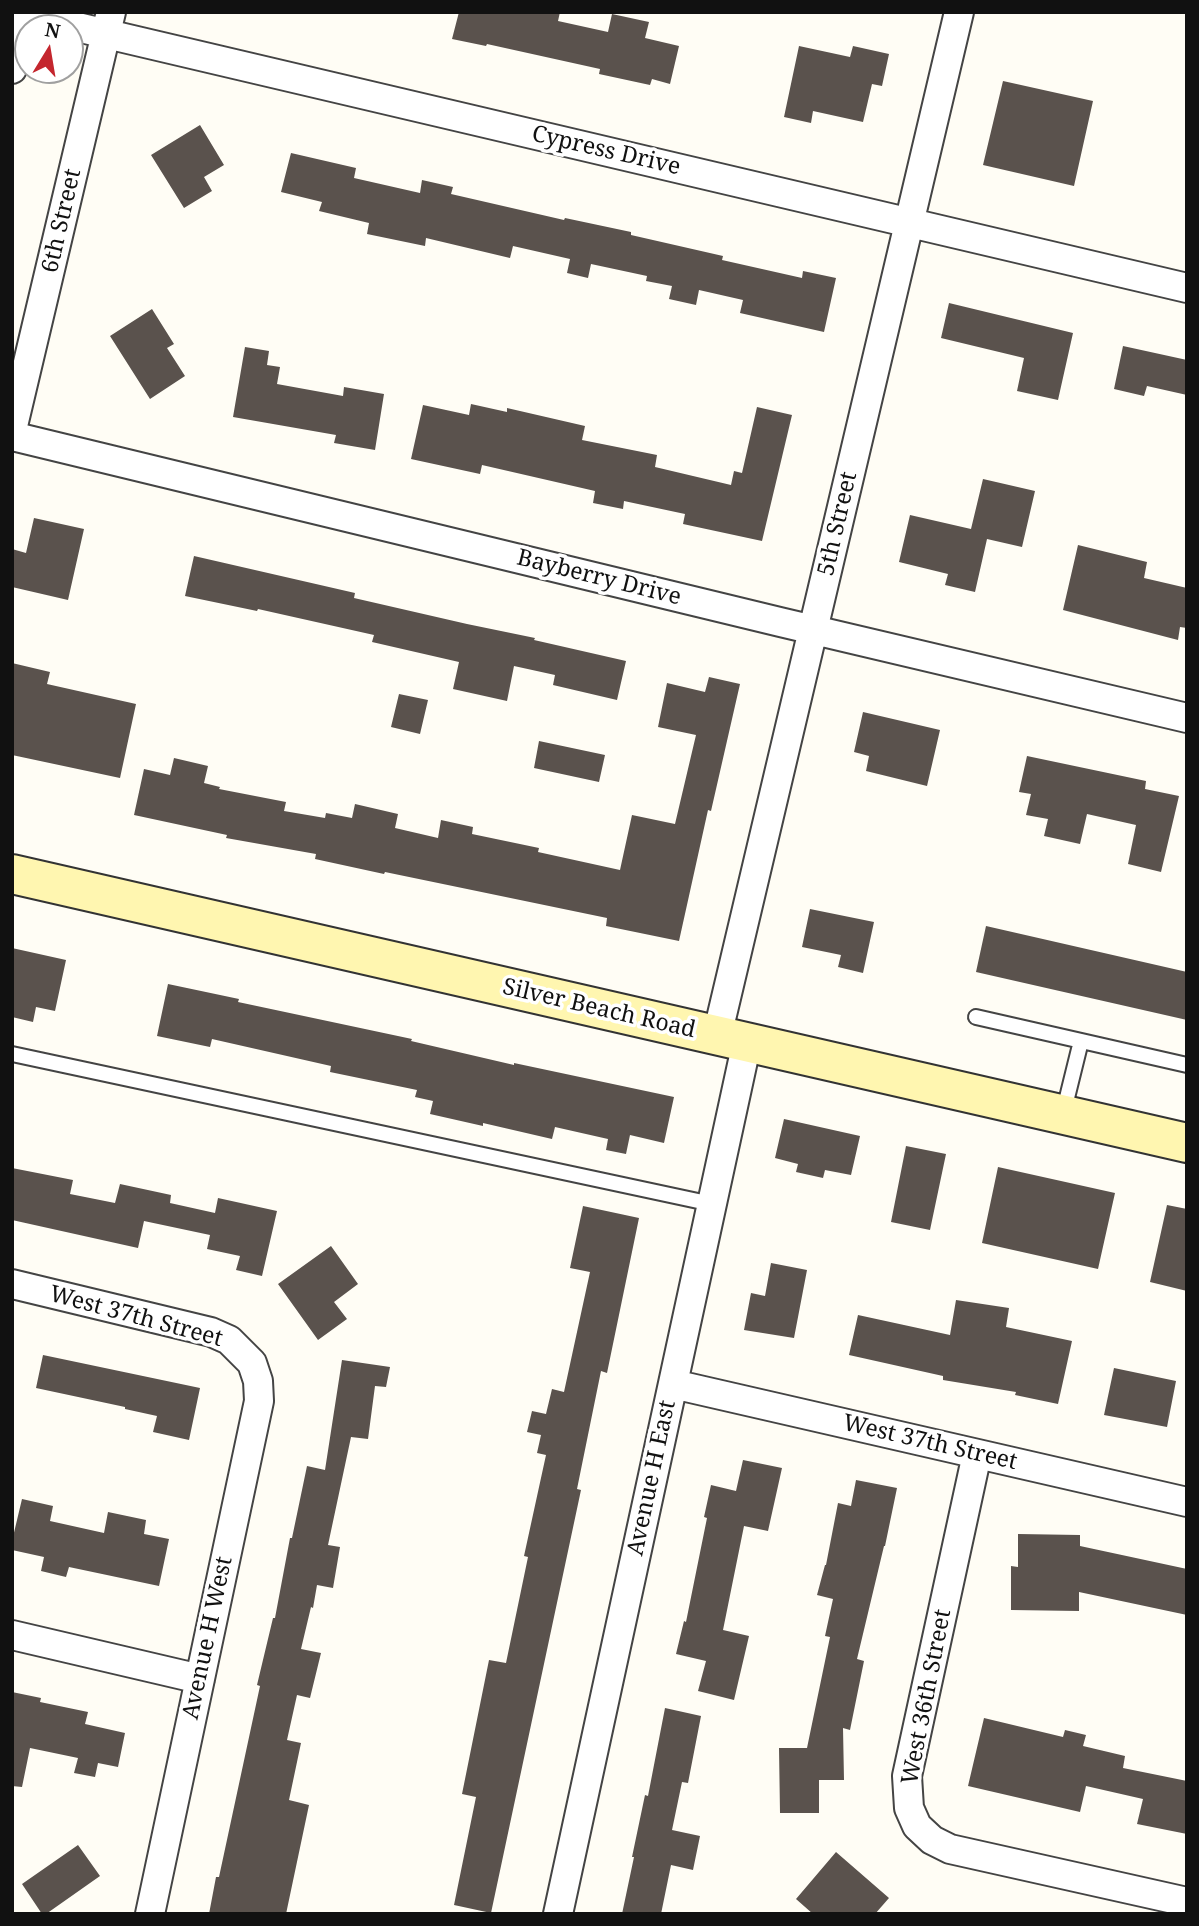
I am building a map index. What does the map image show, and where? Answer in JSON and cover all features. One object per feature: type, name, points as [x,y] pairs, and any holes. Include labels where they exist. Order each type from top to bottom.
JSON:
[{"type":"street","name":"5th Street","points":[[732,1039],[813,630],[959,12]]},
{"type":"street","name":"Cypress Drive","points":[[84,20],[109,23],[909,222],[1187,288]]},
{"type":"street","name":"6th Street","points":[[12,430],[109,23]]},
{"type":"street","name":"Bayberry Drive","points":[[12,436],[1187,718]]},
{"type":"street","name":"Silver Beach Road","points":[[12,874],[1187,1143]]},
{"type":"street","name":"Avenue H East","points":[[558,1914],[712,1204],[732,1039]]},
{"type":"street","name":"West 37th Street","points":[[12,1284],[211,1332],[229,1339],[252,1363]]},
{"type":"street","name":"Avenue H West","points":[[150,1914],[259,1401],[258,1381],[252,1363]]},
{"type":"street","name":"West 37th Street","points":[[673,1384],[1187,1502]]},
{"type":"street","name":"West 36th Street","points":[[977,1454],[907,1776],[909,1808],[918,1826],[932,1840],[950,1849],[1187,1902]]},
{"type":"street","points":[[12,1635],[200,1679]]},
{"type":"lane","points":[[976,1017],[1187,1065]]},
{"type":"lane","points":[[1063,1115],[1081,1041]]},
{"type":"lane","points":[[12,1054],[712,1204]]},
{"type":"building","points":[[459,12],[560,12],[558,21],[608,32],[612,14],[649,22],[645,38],[679,46],[670,84],[652,79],[650,85],[599,74],[600,69],[452,39]]},
{"type":"building","points":[[799,46],[850,57],[853,46],[889,54],[882,86],[872,84],[863,122],[813,111],[811,123],[784,117]]},
{"type":"building","points":[[1003,81],[1093,101],[1074,186],[983,165]]},
{"type":"building","points":[[200,125],[224,165],[204,177],[212,191],[184,208],[151,155]]},
{"type":"building","points":[[291,153],[356,168],[354,178],[420,193],[422,180],[453,187],[451,194],[631,232],[631,235],[723,256],[722,260],[802,278],[803,271],[836,278],[824,332],[740,313],[743,300],[699,290],[696,305],[669,299],[672,286],[646,281],[647,276],[591,264],[588,278],[567,273],[570,259],[513,246],[510,258],[426,238],[425,246],[367,234],[369,223],[319,211],[322,202],[281,192]]},
{"type":"building","points":[[949,303],[1073,333],[1058,400],[1017,391],[1024,358],[941,338]]},
{"type":"building","points":[[152,309],[174,344],[167,348],[185,376],[150,399],[110,336]]},
{"type":"building","points":[[1123,346],[1187,360],[1187,395],[1147,386],[1144,396],[1114,389]]},
{"type":"building","points":[[245,347],[269,351],[267,365],[280,367],[277,384],[343,396],[344,387],[384,394],[375,450],[334,443],[336,435],[233,417]]},
{"type":"building","points":[[471,404],[507,412],[507,408],[585,426],[582,440],[657,455],[655,467],[731,485],[734,471],[742,473],[757,407],[792,415],[762,541],[683,524],[685,514],[624,501],[623,509],[593,503],[595,491],[482,465],[480,474],[411,459],[423,405],[469,415]]},
{"type":"building","points":[[983,479],[1035,491],[1022,547],[987,539],[975,592],[945,585],[948,574],[899,562],[910,515],[971,529]]},
{"type":"building","points":[[34,518],[84,529],[68,600],[12,587],[12,549],[26,553]]},
{"type":"building","points":[[1078,545],[1147,562],[1144,578],[1187,588],[1187,628],[1180,627],[1178,640],[1063,610]]},
{"type":"building","points":[[194,556],[355,593],[354,598],[626,661],[617,700],[553,685],[555,675],[514,666],[507,701],[453,689],[459,662],[372,642],[374,635],[185,596]]},
{"type":"building","points":[[12,663],[50,672],[47,684],[136,704],[120,778],[12,755]]},
{"type":"building","points":[[709,677],[740,684],[679,941],[606,926],[607,918],[315,859],[316,854],[226,838],[227,835],[134,815],[144,769],[170,775],[174,758],[208,766],[204,783],[220,787],[219,789],[286,802],[284,811],[325,818],[326,813],[352,818],[355,804],[398,814],[395,828],[438,838],[441,820],[473,827],[472,834],[539,848],[538,852],[620,870],[632,815],[675,824],[696,735],[658,727],[667,683],[705,692]]},
{"type":"building","points":[[399,694],[428,700],[420,734],[391,727]]},
{"type":"building","points":[[863,712],[940,730],[927,786],[866,771],[869,756],[854,752]]},
{"type":"building","points":[[539,741],[605,755],[599,782],[534,768]]},
{"type":"building","points":[[1027,756],[1146,781],[1145,789],[1179,796],[1161,872],[1128,864],[1136,825],[1087,814],[1080,844],[1044,836],[1048,819],[1026,815],[1031,794],[1019,792]]},
{"type":"building","points":[[810,909],[874,922],[863,973],[838,967],[841,955],[802,947]]},
{"type":"building","points":[[986,926],[1187,972],[1187,1020],[976,972]]},
{"type":"building","points":[[12,948],[66,960],[55,1011],[36,1007],[33,1022],[12,1017]]},
{"type":"building","points":[[168,984],[514,1065],[674,1097],[664,1143],[630,1135],[626,1154],[606,1150],[608,1139],[555,1127],[552,1139],[483,1123],[483,1126],[430,1114],[433,1101],[415,1097],[417,1090],[330,1072],[331,1066],[212,1039],[210,1047],[157,1036]]},
{"type":"building","points":[[784,1119],[860,1136],[851,1175],[825,1170],[823,1178],[796,1172],[798,1164],[775,1158]]},
{"type":"building","points":[[906,1146],[946,1154],[930,1230],[891,1222]]},
{"type":"building","points":[[998,1167],[1115,1193],[1098,1269],[982,1243]]},
{"type":"building","points":[[12,1168],[73,1180],[70,1194],[115,1203],[120,1184],[171,1195],[170,1203],[215,1213],[218,1198],[277,1211],[262,1276],[236,1270],[240,1256],[207,1249],[210,1235],[144,1221],[138,1248],[12,1220]]},
{"type":"building","points":[[1167,1205],[1187,1209],[1187,1291],[1150,1282]]},
{"type":"building","points":[[583,1206],[639,1218],[607,1373],[601,1371],[577,1489],[581,1490],[491,1913],[454,1905],[476,1797],[462,1794],[489,1660],[506,1663],[528,1557],[524,1556],[546,1455],[537,1453],[541,1435],[527,1432],[532,1411],[546,1414],[552,1389],[564,1392],[590,1272],[570,1268]]},
{"type":"building","points":[[331,1246],[358,1284],[334,1302],[347,1319],[318,1340],[278,1284]]},
{"type":"building","points":[[771,1263],[807,1270],[794,1338],[744,1330],[751,1293],[765,1296]]},
{"type":"building","points":[[956,1300],[1009,1308],[1006,1327],[1072,1341],[1058,1404],[1015,1395],[1016,1392],[943,1380],[943,1376],[849,1355],[858,1315],[950,1335]]},
{"type":"building","points":[[43,1355],[200,1388],[189,1440],[153,1432],[157,1416],[36,1388]]},
{"type":"building","points":[[342,1360],[390,1367],[386,1387],[375,1386],[368,1439],[351,1437],[328,1545],[340,1547],[333,1588],[317,1585],[301,1649],[321,1653],[310,1698],[297,1695],[287,1740],[301,1743],[289,1800],[309,1805],[286,1914],[209,1914],[307,1466],[325,1470]]},
{"type":"building","points":[[1114,1368],[1176,1381],[1167,1427],[1104,1415]]},
{"type":"building","points":[[743,1460],[782,1468],[768,1531],[744,1526],[723,1630],[749,1636],[734,1700],[698,1691],[706,1661],[676,1654],[684,1621],[686,1622],[711,1485],[736,1491]]},
{"type":"building","points":[[856,1480],[897,1488],[857,1659],[864,1661],[850,1730],[843,1728],[844,1780],[819,1780],[819,1813],[780,1813],[779,1748],[807,1748],[830,1637],[825,1636],[833,1599],[817,1595],[838,1503],[851,1506]]},
{"type":"building","points":[[22,1499],[53,1506],[50,1521],[104,1533],[108,1512],[146,1520],[144,1534],[169,1539],[159,1586],[69,1567],[66,1577],[41,1571],[44,1557],[12,1550]]},
{"type":"building","points":[[1018,1534],[1080,1535],[1080,1546],[1187,1569],[1187,1615],[1079,1592],[1079,1611],[1011,1610],[1011,1566],[1018,1567]]},
{"type":"building","points":[[12,1692],[41,1698],[40,1702],[88,1712],[85,1724],[125,1733],[118,1767],[98,1763],[95,1777],[74,1773],[78,1758],[30,1748],[22,1787],[12,1786]]},
{"type":"building","points":[[665,1708],[701,1716],[688,1783],[682,1782],[672,1830],[700,1836],[693,1870],[671,1865],[661,1914],[622,1914],[632,1857],[645,1795],[648,1796]]},
{"type":"building","points":[[984,1718],[1063,1737],[1065,1730],[1086,1735],[1083,1746],[1125,1756],[1123,1768],[1187,1781],[1187,1834],[1137,1824],[1143,1799],[1086,1786],[1080,1812],[968,1786]]},
{"type":"building","points":[[78,1845],[100,1876],[46,1914],[42,1914],[22,1884]]},
{"type":"building","points":[[836,1852],[889,1898],[875,1914],[813,1914],[796,1899]]}]
